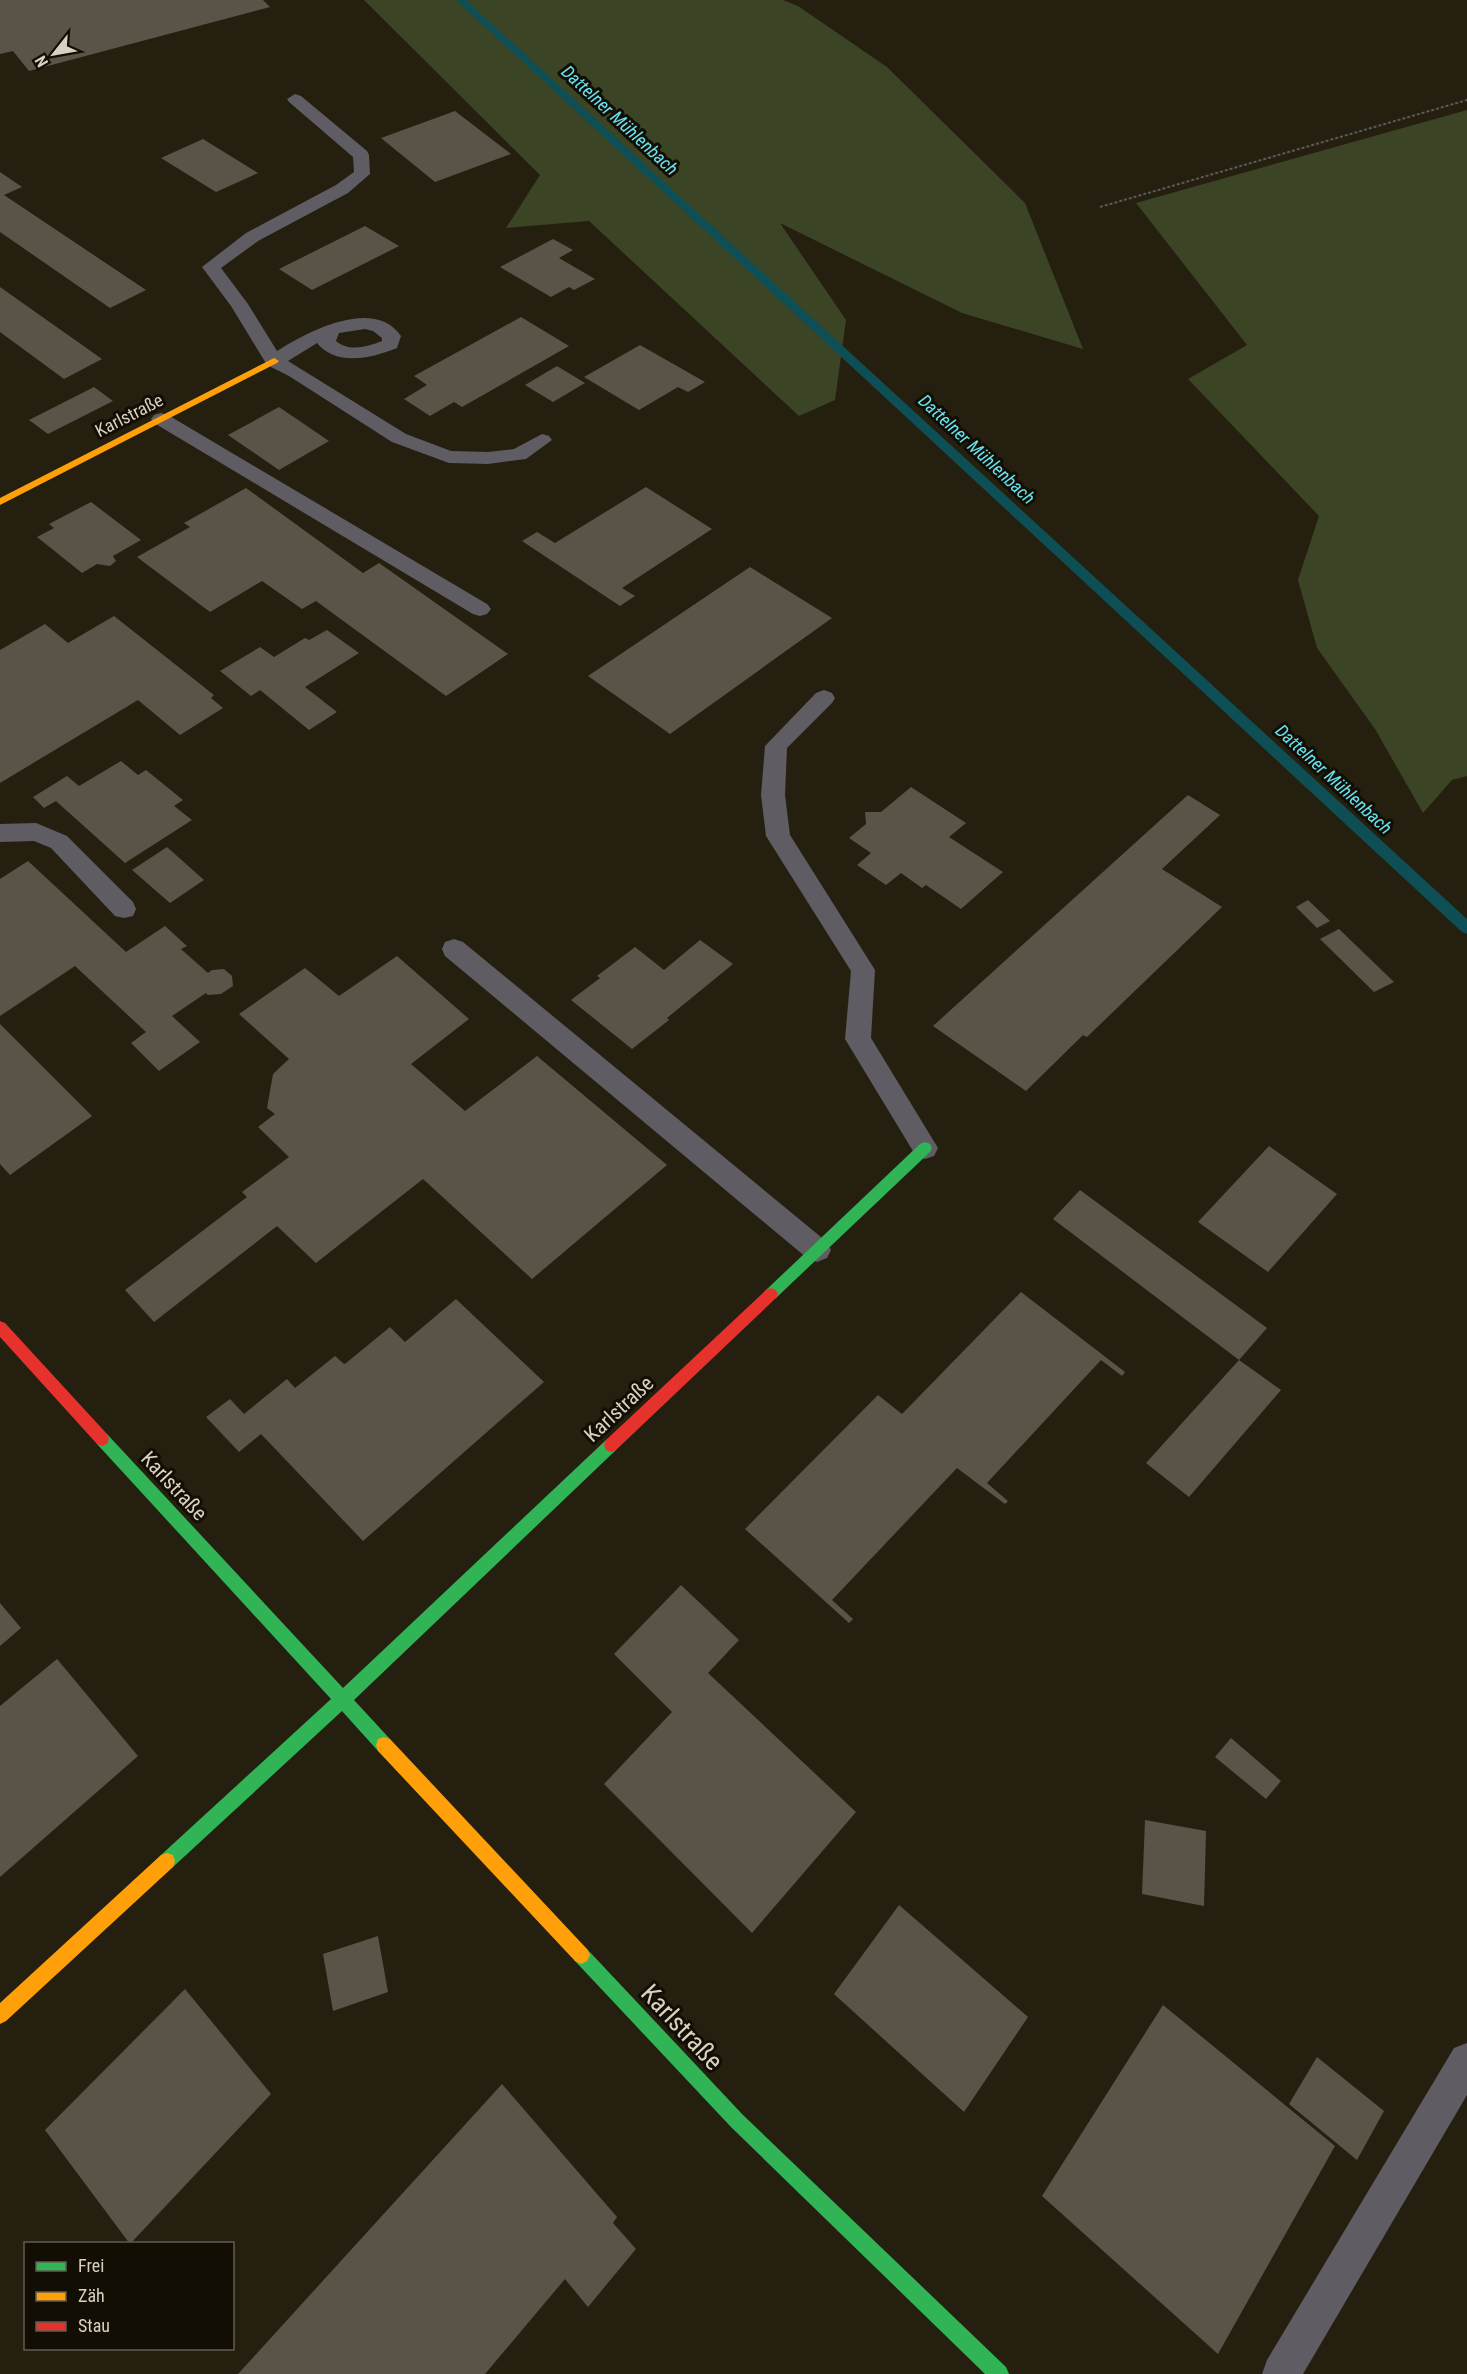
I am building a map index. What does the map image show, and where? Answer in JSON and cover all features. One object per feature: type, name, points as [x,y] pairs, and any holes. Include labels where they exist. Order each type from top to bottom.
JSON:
[{"type":"street","name":"Karlstraße","points":[[0,502],[274,361]]},
{"type":"street","name":"Karlstraße","points":[[0,2015],[342,1700],[925,1148]]},
{"type":"street","name":"Karlstraße","points":[[0,1327],[342,1700],[737,2121],[999,2374]]},
{"type":"lane","points":[[294,99],[361,156],[362,174],[342,189],[252,237],[211,267],[238,304],[274,361],[296,372],[399,438],[449,457],[488,458],[519,455],[542,440]]},
{"type":"lane","points":[[274,361],[300,344],[329,331]]},
{"type":"lane","points":[[161,419],[480,609]]},
{"type":"lane","points":[[824,698],[776,746],[773,795],[778,836],[863,970],[858,1039],[925,1148]]},
{"type":"lane","points":[[0,833],[36,832],[59,842],[124,909]]},
{"type":"lane","points":[[454,949],[817,1250]]},
{"type":"lane","points":[[1281,2374],[1467,2061]]},
{"type":"path","points":[[1100,207],[1467,100]]},
{"type":"green space","points":[[364,0],[783,0],[798,6],[887,67],[1025,203],[1083,349],[962,313],[780,223],[846,320],[835,400],[799,416],[589,221],[506,228],[540,175]]},
{"type":"green space","points":[[1467,110],[1467,776],[1452,780],[1423,813],[1375,729],[1317,648],[1298,580],[1319,516],[1188,379],[1247,345],[1136,203]]},
{"type":"building","points":[[0,0],[263,0],[270,7],[29,71],[13,51],[0,54]]},
{"type":"building","points":[[455,111],[511,154],[435,182],[381,138]]},
{"type":"building","points":[[203,139],[258,173],[216,192],[161,158]]},
{"type":"building","points":[[0,172],[22,187],[4,195],[146,290],[110,308],[0,232]]},
{"type":"building","points":[[365,226],[399,246],[312,290],[279,269]]},
{"type":"building","points":[[553,239],[573,250],[559,258],[595,279],[574,290],[569,287],[551,297],[500,267]]},
{"type":"building","points":[[0,287],[102,359],[64,379],[0,332]]},
{"type":"building","points":[[521,317],[569,346],[462,407],[454,402],[430,416],[404,399],[427,385],[414,376]]},
{"type":"building","points":[[640,345],[705,382],[688,392],[678,387],[639,410],[584,377]]},
{"type":"building","points":[[557,366],[585,383],[553,402],[525,385]]},
{"type":"building","points":[[94,387],[113,401],[48,434],[29,420]]},
{"type":"building","points":[[279,407],[329,441],[279,470],[228,435]]},
{"type":"building","points":[[646,487],[712,529],[622,588],[635,596],[620,606],[522,541],[537,532],[555,543]]},
{"type":"building","points":[[246,488],[363,573],[379,563],[508,654],[446,696],[316,601],[302,609],[262,581],[210,612],[137,557],[190,527],[184,523]]},
{"type":"building","points":[[91,502],[141,540],[113,556],[116,561],[110,566],[97,564],[82,573],[37,537],[54,528],[49,524]]},
{"type":"building","points":[[750,567],[832,618],[670,734],[588,676]]},
{"type":"building","points":[[114,616],[214,695],[211,698],[223,708],[180,735],[138,700],[0,783],[0,650],[45,624],[68,643]]},
{"type":"building","points":[[327,630],[359,653],[305,687],[337,712],[309,730],[260,690],[251,696],[220,671],[260,647],[274,657],[305,638],[309,640]]},
{"type":"building","points":[[121,761],[138,775],[146,770],[183,800],[174,806],[192,820],[125,863],[56,801],[44,808],[33,797],[67,776],[79,786]]},
{"type":"building","points":[[911,787],[966,823],[949,837],[1003,872],[961,909],[926,885],[922,888],[901,873],[886,885],[857,865],[871,853],[849,838],[866,824],[865,812],[881,812]]},
{"type":"building","points":[[1188,795],[1220,815],[1162,869],[1222,907],[1087,1037],[1083,1035],[1026,1091],[933,1026]]},
{"type":"building","points":[[167,847],[204,880],[170,903],[132,870]]},
{"type":"building","points":[[28,861],[126,952],[165,926],[187,946],[181,949],[208,973],[212,970],[224,969],[232,976],[233,986],[221,994],[208,995],[206,993],[172,1016],[200,1042],[159,1071],[131,1043],[146,1032],[75,966],[0,1016],[0,879]]},
{"type":"building","points":[[1308,900],[1330,921],[1317,928],[1296,907]]},
{"type":"building","points":[[1339,929],[1394,982],[1374,992],[1320,939]]},
{"type":"building","points":[[700,940],[733,964],[632,1049],[571,1000],[600,978],[597,976],[635,947],[664,970]]},
{"type":"building","points":[[397,956],[469,1019],[411,1064],[465,1111],[537,1056],[667,1165],[532,1279],[423,1179],[316,1263],[277,1226],[154,1322],[125,1290],[247,1197],[242,1192],[289,1157],[258,1127],[275,1114],[267,1108],[273,1074],[289,1059],[239,1014],[305,968],[339,996]]},
{"type":"building","points":[[0,1024],[92,1116],[10,1175],[0,1164]]},
{"type":"building","points":[[1269,1146],[1337,1194],[1268,1272],[1198,1222]]},
{"type":"building","points":[[1080,1190],[1267,1328],[1239,1360],[1053,1219]]},
{"type":"building","points":[[1021,1292],[1125,1372],[1122,1376],[1101,1360],[987,1483],[1008,1501],[1005,1504],[957,1468],[832,1600],[853,1619],[849,1623],[745,1529],[878,1395],[902,1414]]},
{"type":"building","points":[[456,1299],[544,1382],[363,1541],[261,1434],[239,1452],[206,1417],[230,1399],[244,1414],[287,1379],[295,1388],[335,1356],[344,1364],[346,1363],[390,1327],[405,1342]]},
{"type":"building","points":[[1239,1360],[1281,1390],[1189,1497],[1146,1463]]},
{"type":"building","points":[[681,1585],[739,1640],[708,1673],[856,1812],[752,1933],[604,1784],[672,1712],[614,1654]]},
{"type":"building","points":[[0,1603],[21,1628],[0,1646]]},
{"type":"building","points":[[57,1659],[138,1756],[0,1877],[0,1706]]},
{"type":"building","points":[[1231,1738],[1281,1781],[1266,1799],[1215,1757]]},
{"type":"building","points":[[1145,1820],[1206,1831],[1204,1906],[1142,1894]]},
{"type":"building","points":[[899,1905],[1028,2017],[964,2112],[834,1994]]},
{"type":"building","points":[[378,1936],[388,1992],[333,2011],[323,1954]]},
{"type":"building","points":[[185,1989],[271,2094],[132,2242],[129,2242],[45,2130]]},
{"type":"building","points":[[1163,2005],[1335,2146],[1218,2354],[1042,2196]]},
{"type":"building","points":[[1317,2057],[1384,2111],[1357,2160],[1289,2104]]},
{"type":"building","points":[[502,2084],[617,2217],[613,2223],[636,2249],[588,2307],[565,2279],[485,2374],[238,2374]]},
{"type":"waterway","name":"Dattelner Mühlenbach","points":[[461,0],[1467,928]]},
{"type":"traffic: fast","points":[[771,1294],[925,1148]]},
{"type":"traffic: fast","points":[[102,1439],[384,1745]]},
{"type":"traffic: fast","points":[[167,1861],[342,1700],[611,1445]]},
{"type":"traffic: fast","points":[[581,1955],[737,2121],[999,2374]]},
{"type":"traffic: slow","points":[[0,502],[274,361]]},
{"type":"traffic: slow","points":[[384,1745],[581,1955]]},
{"type":"traffic: slow","points":[[0,2015],[167,1861]]},
{"type":"traffic: jam","points":[[611,1445],[771,1294]]},
{"type":"traffic: jam","points":[[0,1327],[102,1439]]}]
